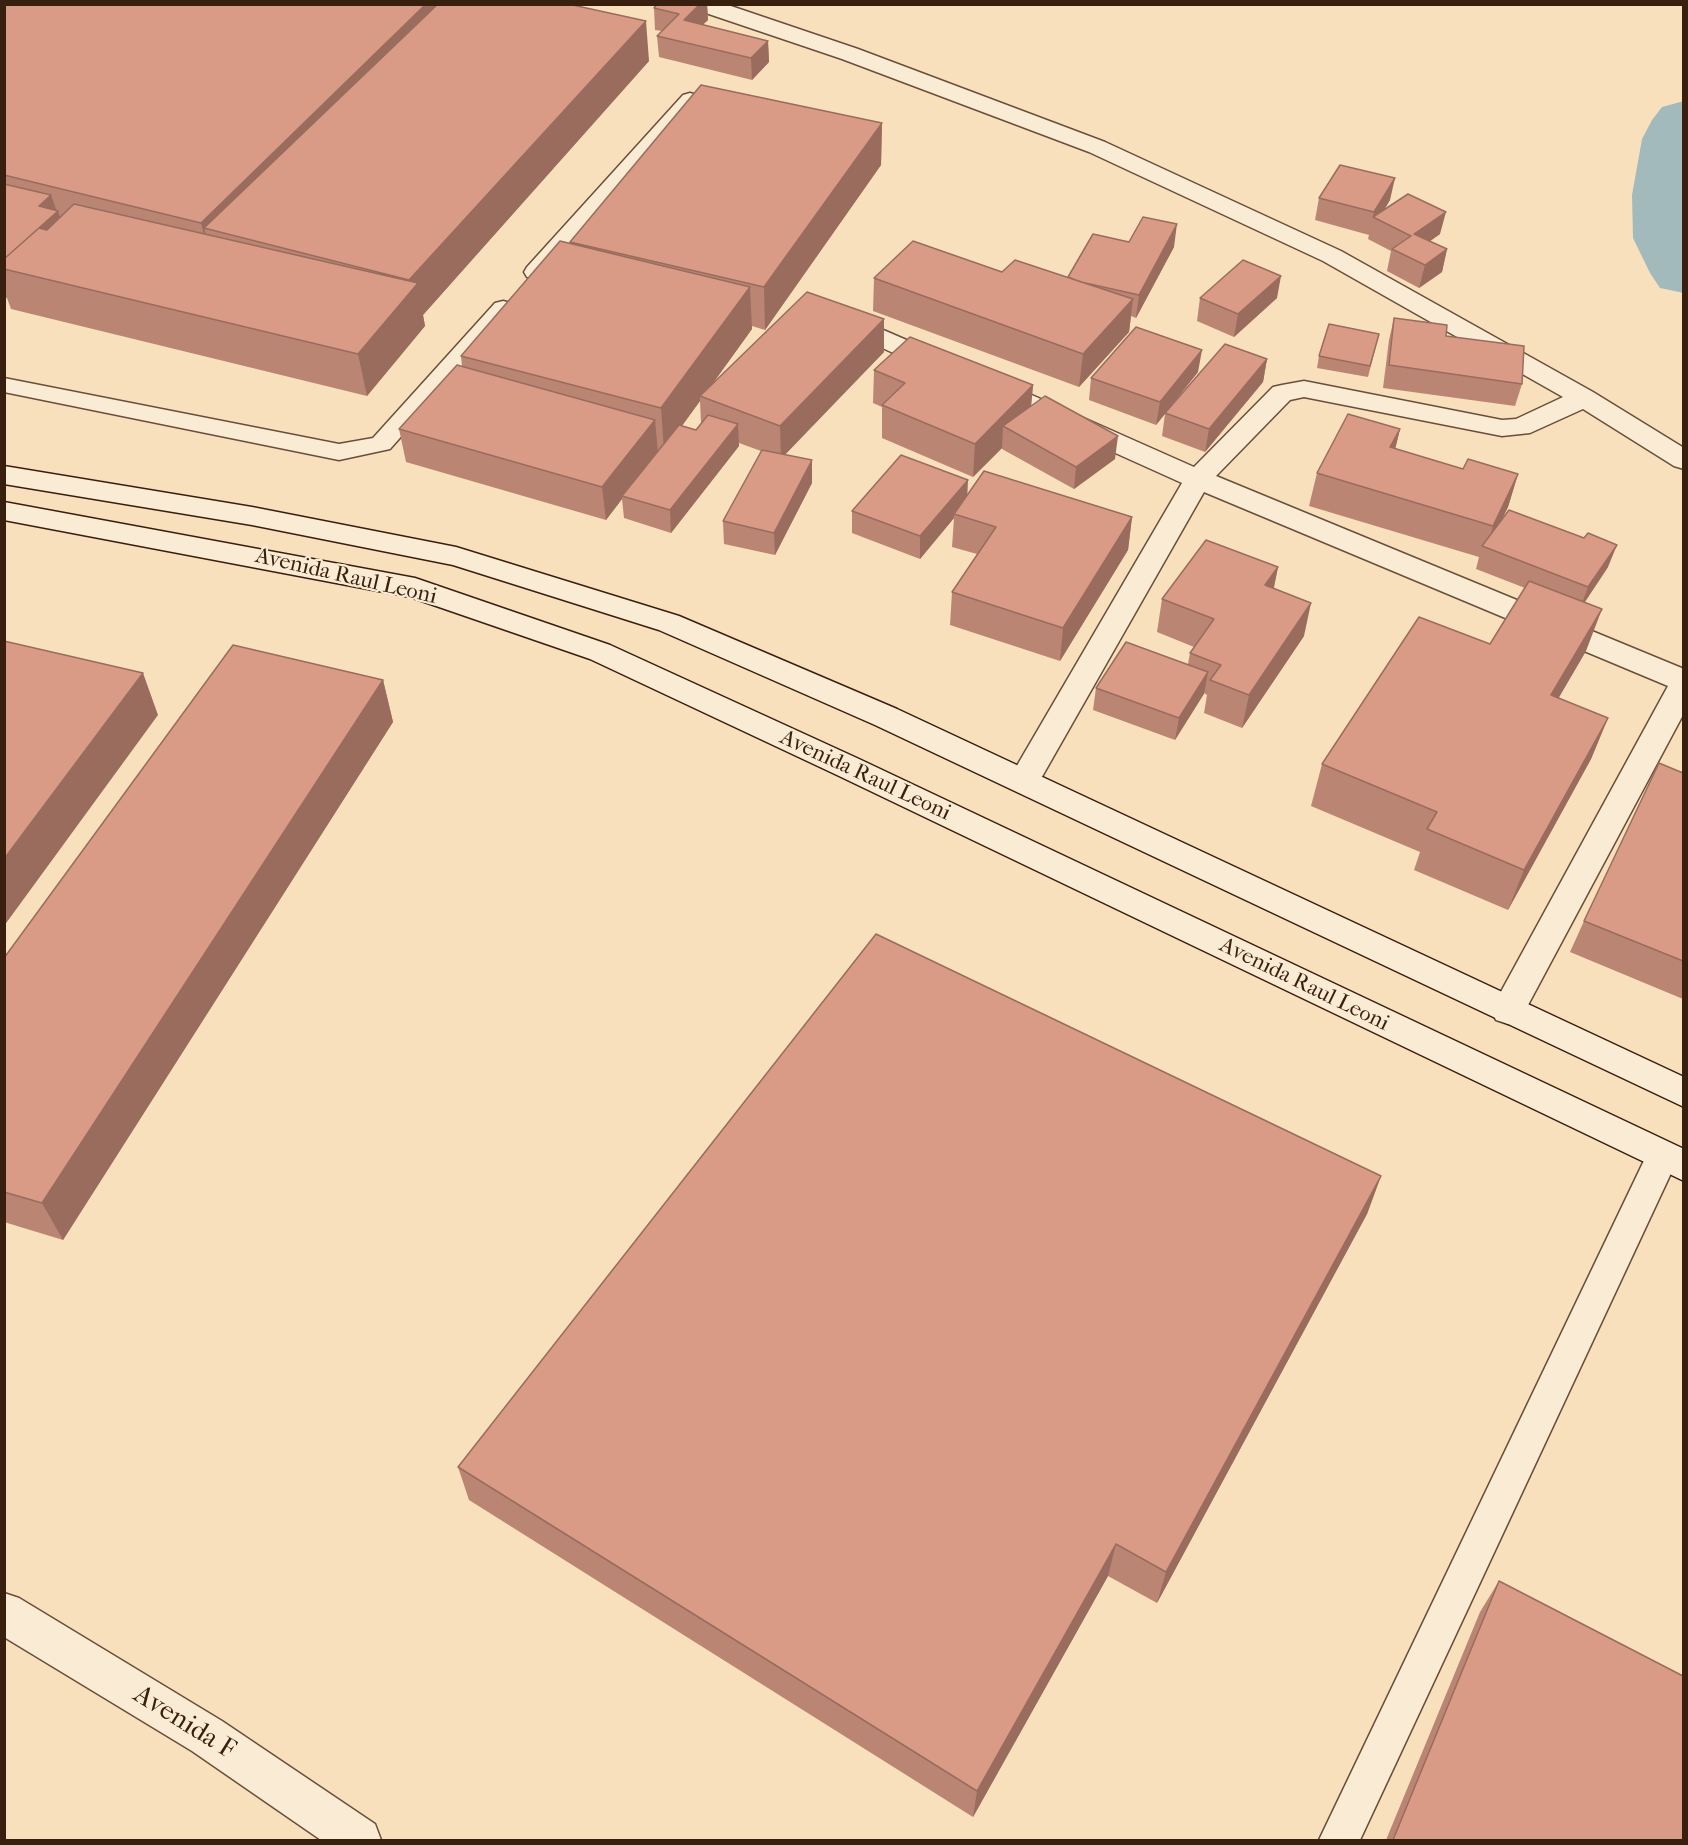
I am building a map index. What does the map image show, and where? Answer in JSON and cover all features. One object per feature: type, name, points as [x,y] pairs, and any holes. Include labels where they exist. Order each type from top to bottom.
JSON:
[{"type":"street","points":[[702,4],[850,54],[1097,147],[1332,256],[1584,398],[1683,460]]},
{"type":"street","points":[[834,317],[1197,479],[1683,682],[1508,1010]]},
{"type":"street","points":[[1024,782],[1197,479],[1282,393],[1304,389],[1502,428],[1521,427],[1584,398]]},
{"type":"street","name":"Avenida Raul Leoni","points":[[4,475],[252,516],[456,556],[669,622],[886,717],[1683,1093]]},
{"type":"street","name":"Avenida Raul Leoni","points":[[4,511],[170,540],[414,588],[600,652],[848,767],[1673,1161]]},
{"type":"street","name":"Avenida F","points":[[4,1613],[207,1736],[358,1840]]},
{"type":"lane","points":[[4,385],[339,452],[381,444],[690,99]]},
{"type":"lane","points":[[1339,1840],[1673,1161]]},
{"type":"building","points":[[4,4],[426,4],[201,223],[4,175]]},
{"type":"building","points":[[438,4],[568,4],[646,21],[409,280],[204,228]]},
{"type":"building","points":[[657,4],[700,4],[684,20],[768,41],[751,58],[657,36],[679,14],[654,8]]},
{"type":"building","points":[[701,85],[882,123],[764,287],[570,242]]},
{"type":"building","points":[[1340,165],[1395,178],[1374,212],[1319,198]]},
{"type":"building","points":[[4,184],[51,195],[39,206],[58,211],[4,259]]},
{"type":"building","points":[[1408,194],[1446,212],[1414,234],[1447,249],[1425,265],[1392,249],[1411,236],[1373,217]]},
{"type":"building","points":[[74,204],[418,283],[358,354],[4,269],[4,259],[39,228],[47,230]]},
{"type":"building","points":[[1143,217],[1177,224],[1139,295],[1068,277],[1093,234],[1129,242]]},
{"type":"building","points":[[560,241],[750,287],[661,408],[461,356]]},
{"type":"building","points":[[913,241],[1002,272],[1015,260],[1133,299],[1083,354],[874,278]]},
{"type":"building","points":[[1243,260],[1281,276],[1238,314],[1200,298]]},
{"type":"building","points":[[807,292],[884,319],[780,426],[700,396]]},
{"type":"building","points":[[1394,318],[1447,325],[1446,336],[1524,346],[1522,384],[1389,365]]},
{"type":"building","points":[[1329,324],[1379,334],[1370,366],[1319,356]]},
{"type":"building","points":[[1136,327],[1202,350],[1160,402],[1091,378]]},
{"type":"building","points":[[910,337],[1033,385],[975,444],[882,405],[905,383],[874,370]]},
{"type":"building","points":[[1225,344],[1267,359],[1209,429],[1165,413]]},
{"type":"building","points":[[457,365],[655,420],[602,487],[399,429]]},
{"type":"building","points":[[1045,396],[1118,436],[1076,467],[1003,426]]},
{"type":"building","points":[[1348,414],[1400,429],[1390,447],[1463,469],[1468,459],[1518,474],[1493,526],[1317,473]]},
{"type":"building","points":[[708,415],[738,424],[670,510],[622,496],[679,425],[696,430]]},
{"type":"building","points":[[762,450],[812,460],[774,533],[723,521]]},
{"type":"building","points":[[901,455],[968,480],[920,536],[852,511]]},
{"type":"building","points":[[984,471],[1132,517],[1063,628],[952,592],[996,527],[954,514]]},
{"type":"building","points":[[1509,510],[1584,538],[1588,533],[1617,545],[1588,587],[1482,546]]},
{"type":"building","points":[[1206,540],[1278,567],[1265,585],[1311,603],[1249,695],[1210,680],[1221,665],[1190,653],[1214,619],[1162,599]]},
{"type":"building","points":[[1529,581],[1602,609],[1551,695],[1608,718],[1524,870],[1427,829],[1437,812],[1322,764],[1419,617],[1490,644]]},
{"type":"building","points":[[4,641],[143,673],[4,859]]},
{"type":"building","points":[[1126,642],[1208,672],[1179,718],[1096,688]]},
{"type":"building","points":[[233,645],[383,680],[42,1203],[4,1192],[4,958]]},
{"type":"building","points":[[1659,763],[1683,773],[1683,961],[1584,921]]},
{"type":"building","points":[[876,934],[1381,1176],[1166,1572],[1116,1544],[977,1791],[458,1467]]},
{"type":"building","points":[[1499,1581],[1683,1676],[1683,1840],[1393,1840]]},
{"type":"waterway","points":[[1684,120],[1674,139],[1665,195],[1667,238],[1684,273]]}]
